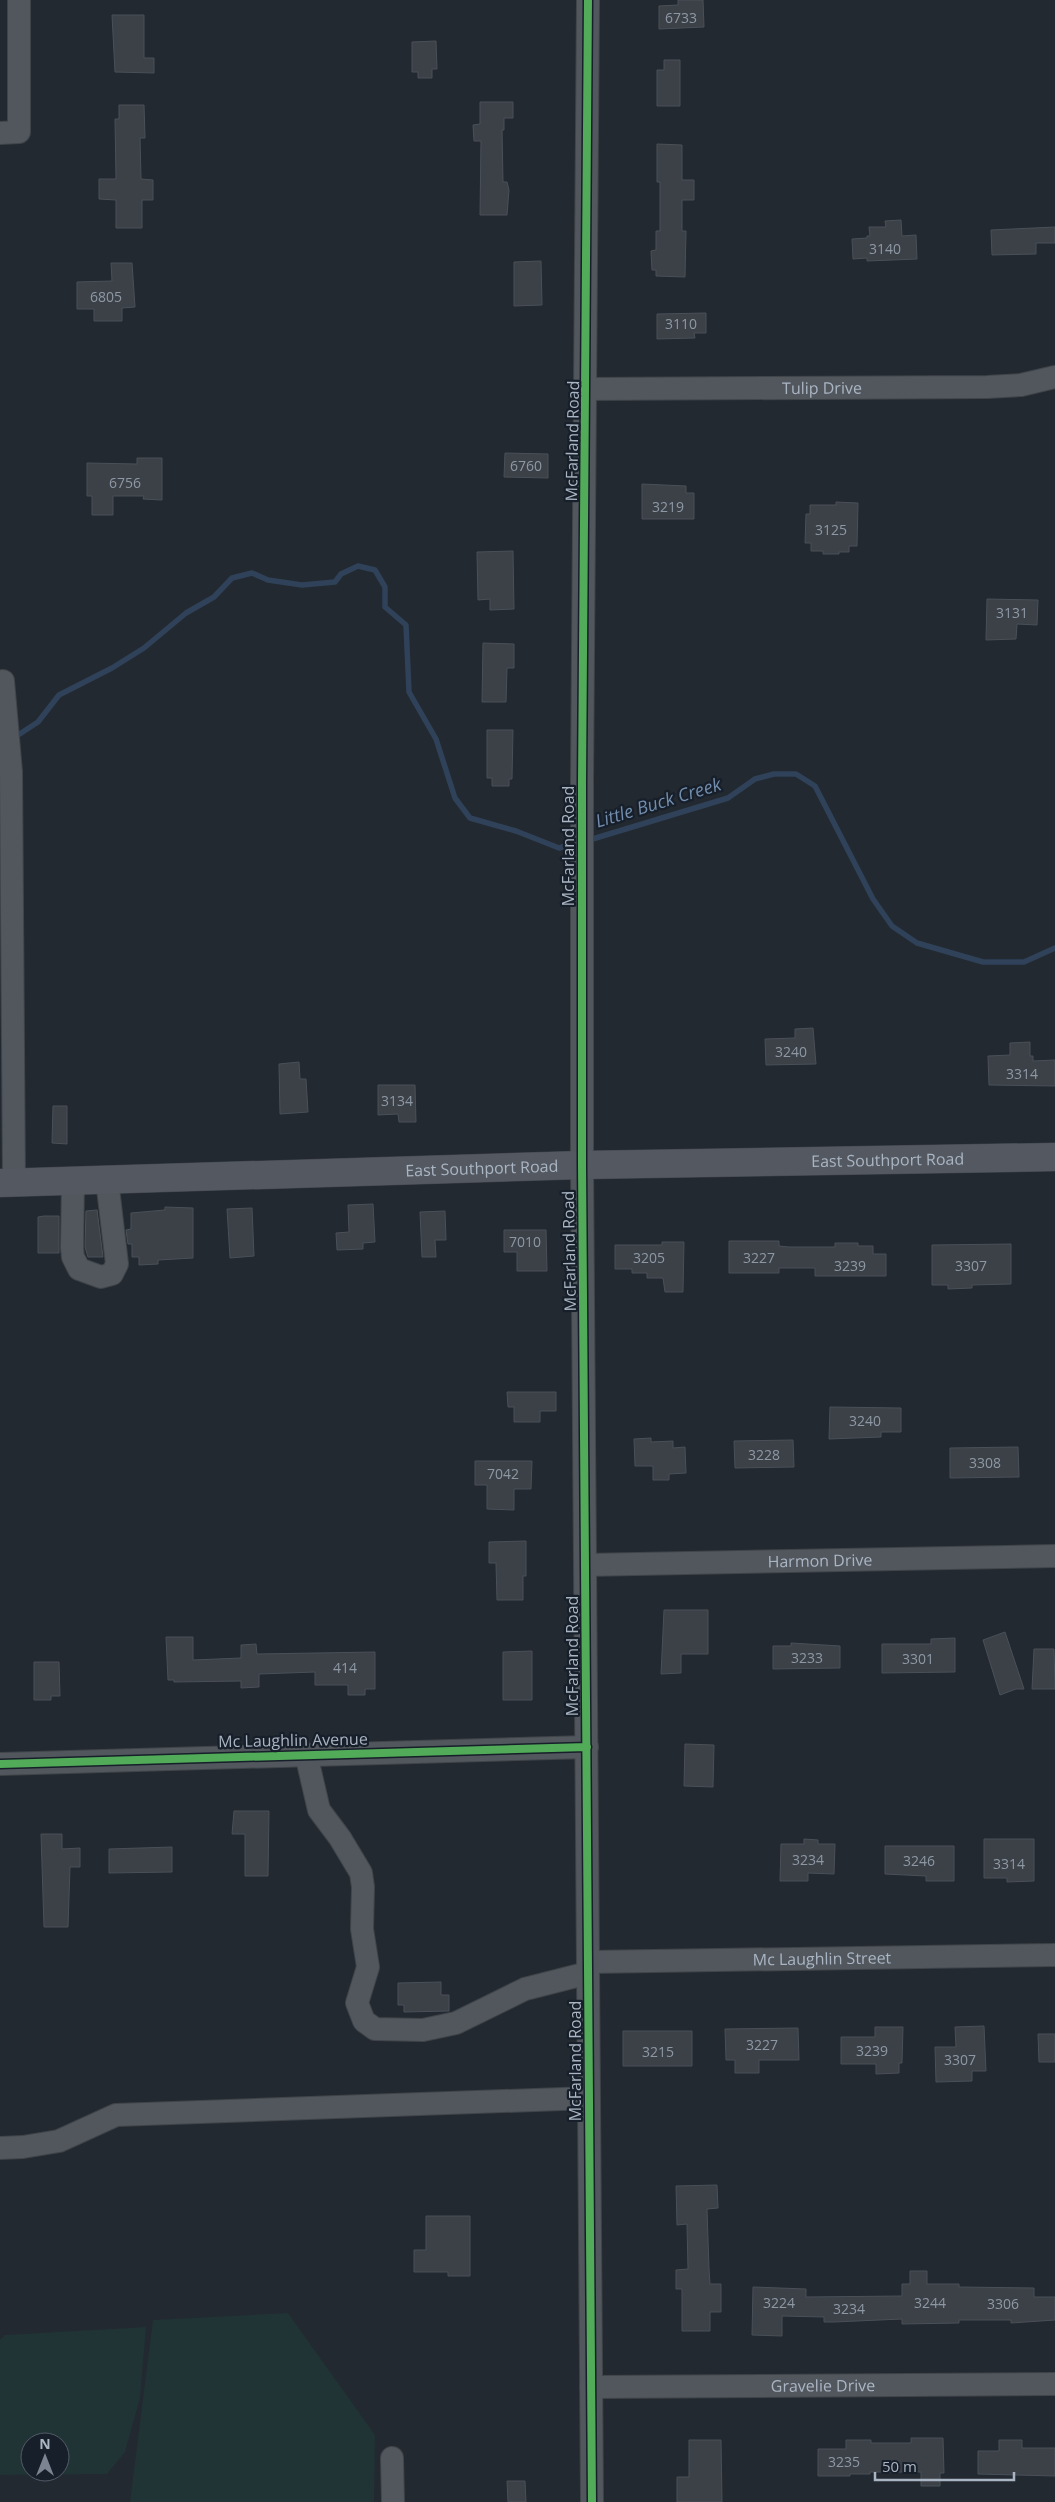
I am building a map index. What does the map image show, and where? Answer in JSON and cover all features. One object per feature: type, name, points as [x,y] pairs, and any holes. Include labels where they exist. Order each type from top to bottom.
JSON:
[{"type":"main road","name":"East Southport Road","points":[[7,1183],[582,1165],[1055,1157]]},
{"type":"street","points":[[10,132],[18,0]]},
{"type":"street","name":"McFarland Road","points":[[588,0],[587,389],[582,782],[582,1165],[592,2502]]},
{"type":"street","name":"Tulip Drive","points":[[587,389],[987,387],[1021,385],[1055,377]]},
{"type":"street","points":[[3,681],[11,772],[7,1183]]},
{"type":"street","points":[[73,1181],[73,1257],[79,1268],[100,1277],[112,1274],[117,1264],[107,1180]]},
{"type":"street","name":"Harmon Drive","points":[[585,1565],[1055,1556]]},
{"type":"street","name":"Mc Laughlin Avenue","points":[[0,1764],[587,1747]]},
{"type":"street","name":"Mc Laughlin Street","points":[[306,1754],[319,1810],[340,1838],[361,1873],[363,1888],[362,1929],[368,1967],[357,2004],[364,2021],[375,2029],[423,2030],[456,2023],[525,1989],[588,1967],[1055,1954]]},
{"type":"street","points":[[0,2148],[23,2147],[59,2141],[116,2115],[589,2098]]},
{"type":"street","name":"Gravelie Drive","points":[[592,2387],[1055,2384]]},
{"type":"street","points":[[392,2458],[393,2502]]},
{"type":"shaded area","points":[[288,2313],[375,2435],[374,2502],[130,2502],[153,2320]]},
{"type":"shaded area","points":[[146,2327],[140,2398],[125,2452],[107,2474],[70,2474],[70,2432],[20,2432],[20,2475],[0,2475],[0,2340],[5,2335]]},
{"type":"building","points":[[678,0],[703,0],[704,27],[659,29],[659,6],[678,5]]},
{"type":"building","points":[[112,15],[144,15],[144,58],[154,58],[154,73],[115,72]]},
{"type":"building","points":[[436,41],[437,69],[432,69],[432,78],[418,78],[418,72],[412,72],[412,42]]},
{"type":"building","points":[[664,60],[680,60],[680,106],[657,106],[657,70],[664,70]]},
{"type":"building","points":[[480,102],[513,102],[513,118],[504,118],[504,130],[502,130],[503,182],[507,182],[509,190],[507,215],[480,215],[481,141],[474,141],[473,125],[480,124]]},
{"type":"building","points":[[119,105],[144,105],[145,138],[140,138],[141,179],[153,180],[153,200],[142,200],[142,228],[116,228],[116,200],[99,199],[99,179],[116,179],[115,119],[119,119]]},
{"type":"building","points":[[657,144],[682,145],[682,180],[694,180],[694,200],[682,200],[682,231],[686,231],[685,277],[656,276],[656,270],[652,270],[651,251],[656,250],[656,231],[660,231],[660,182],[657,182]]},
{"type":"building","points":[[901,220],[902,236],[916,235],[917,259],[867,261],[867,258],[853,259],[852,239],[870,236],[869,227],[886,227],[885,221]]},
{"type":"building","points":[[1055,227],[1055,243],[1036,243],[1036,254],[992,255],[991,230]]},
{"type":"building","points":[[541,261],[542,305],[514,306],[514,262]]},
{"type":"building","points":[[111,263],[132,263],[135,307],[122,308],[122,321],[94,321],[94,309],[77,309],[77,282],[112,281]]},
{"type":"building","points":[[706,313],[706,333],[694,333],[695,338],[657,339],[657,314]]},
{"type":"building","points":[[505,453],[548,454],[548,478],[504,477]]},
{"type":"building","points":[[137,458],[162,458],[162,500],[143,499],[144,496],[113,496],[113,515],[92,515],[92,496],[87,496],[87,463],[137,464]]},
{"type":"building","points":[[642,484],[686,486],[686,493],[694,493],[694,519],[642,519]]},
{"type":"building","points":[[836,502],[858,503],[857,546],[849,546],[849,552],[839,552],[839,554],[823,554],[823,551],[811,551],[811,543],[805,543],[806,514],[810,514],[810,505],[836,505]]},
{"type":"building","points":[[513,551],[514,609],[490,610],[490,599],[478,600],[477,552]]},
{"type":"building","points":[[987,599],[1038,600],[1037,625],[1017,624],[1016,639],[986,640]]},
{"type":"building","points":[[483,643],[514,644],[514,668],[507,668],[506,702],[482,702]]},
{"type":"building","points":[[487,730],[513,730],[512,779],[509,779],[509,786],[492,786],[492,778],[487,778]]},
{"type":"building","points":[[813,1028],[816,1064],[766,1065],[765,1039],[795,1038],[795,1029]]},
{"type":"building","points":[[1030,1042],[1030,1056],[1033,1056],[1033,1061],[1055,1060],[1055,1086],[989,1085],[988,1056],[1010,1055],[1010,1043]]},
{"type":"building","points":[[299,1062],[300,1079],[306,1079],[308,1112],[280,1114],[279,1064]]},
{"type":"building","points":[[378,1085],[415,1085],[416,1122],[399,1122],[398,1114],[378,1115]]},
{"type":"building","points":[[53,1106],[67,1106],[67,1144],[52,1143]]},
{"type":"building","points":[[373,1204],[375,1242],[363,1243],[363,1249],[337,1250],[336,1233],[349,1232],[348,1205]]},
{"type":"building","points":[[165,1207],[193,1208],[193,1258],[158,1260],[158,1264],[139,1265],[139,1257],[132,1257],[132,1244],[128,1244],[126,1230],[131,1229],[131,1213],[165,1210]]},
{"type":"building","points":[[252,1208],[254,1256],[230,1258],[227,1209]]},
{"type":"building","points":[[97,1210],[103,1257],[88,1257],[85,1247],[86,1211]]},
{"type":"building","points":[[445,1211],[446,1240],[435,1240],[436,1257],[422,1257],[420,1212]]},
{"type":"building","points":[[59,1216],[59,1253],[38,1253],[38,1217]]},
{"type":"building","points":[[504,1230],[546,1230],[547,1271],[517,1271],[517,1252],[504,1252]]},
{"type":"building","points":[[729,1241],[779,1241],[779,1246],[789,1247],[835,1247],[835,1243],[858,1243],[858,1246],[873,1246],[873,1254],[886,1254],[886,1276],[815,1276],[815,1268],[779,1268],[779,1273],[729,1273]]},
{"type":"building","points":[[662,1242],[684,1242],[683,1292],[665,1292],[663,1278],[647,1278],[647,1273],[632,1273],[632,1269],[615,1269],[615,1245],[662,1245]]},
{"type":"building","points":[[1011,1244],[1011,1284],[972,1285],[972,1288],[948,1289],[948,1285],[932,1285],[932,1245]]},
{"type":"building","points":[[507,1392],[556,1392],[556,1411],[540,1411],[540,1422],[514,1422],[514,1407],[508,1407]]},
{"type":"building","points":[[830,1407],[901,1408],[901,1432],[881,1432],[881,1437],[829,1439]]},
{"type":"building","points":[[651,1438],[651,1442],[673,1441],[673,1448],[685,1447],[686,1473],[669,1474],[669,1480],[653,1480],[653,1466],[635,1466],[634,1439]]},
{"type":"building","points":[[793,1440],[794,1467],[735,1468],[734,1441]]},
{"type":"building","points":[[1018,1447],[1019,1477],[950,1478],[950,1448]]},
{"type":"building","points":[[475,1461],[532,1461],[531,1489],[514,1489],[514,1510],[487,1509],[487,1485],[475,1485]]},
{"type":"building","points":[[526,1541],[526,1576],[523,1576],[523,1600],[497,1600],[496,1563],[489,1563],[489,1542]]},
{"type":"building","points":[[664,1610],[708,1610],[708,1654],[681,1654],[681,1673],[661,1674]]},
{"type":"building","points":[[1005,1632],[1024,1689],[1016,1689],[1000,1695],[983,1640]]},
{"type":"building","points":[[166,1637],[193,1637],[193,1660],[241,1658],[241,1645],[256,1644],[257,1654],[375,1652],[375,1689],[365,1689],[365,1695],[348,1695],[348,1685],[315,1685],[315,1672],[259,1674],[259,1687],[241,1688],[241,1681],[174,1682],[174,1680],[168,1680]]},
{"type":"building","points":[[955,1638],[955,1672],[882,1673],[882,1644],[931,1644],[931,1639]]},
{"type":"building","points":[[791,1643],[840,1646],[840,1668],[773,1669],[773,1646],[791,1646]]},
{"type":"building","points":[[1034,1649],[1054,1649],[1055,1689],[1032,1689]]},
{"type":"building","points":[[532,1651],[532,1700],[503,1700],[503,1652]]},
{"type":"building","points":[[34,1662],[59,1662],[60,1696],[51,1696],[51,1700],[34,1700]]},
{"type":"building","points":[[685,1744],[714,1745],[713,1787],[684,1786]]},
{"type":"building","points":[[234,1811],[269,1811],[268,1876],[245,1876],[245,1834],[232,1834]]},
{"type":"building","points":[[41,1834],[62,1834],[62,1849],[80,1848],[80,1867],[70,1867],[68,1927],[44,1927]]},
{"type":"building","points":[[804,1839],[818,1840],[818,1844],[835,1844],[834,1874],[808,1873],[808,1881],[780,1881],[781,1844],[804,1844]]},
{"type":"building","points":[[984,1839],[1034,1839],[1034,1881],[1007,1882],[1007,1878],[984,1878]]},
{"type":"building","points":[[885,1846],[954,1846],[954,1881],[926,1881],[926,1876],[885,1874]]},
{"type":"building","points":[[172,1847],[172,1872],[109,1873],[109,1849]]},
{"type":"building","points":[[441,1982],[441,1995],[449,1995],[449,2011],[404,2012],[404,2005],[398,2005],[398,1983]]},
{"type":"building","points":[[984,2026],[986,2071],[972,2071],[972,2081],[936,2082],[935,2047],[956,2047],[955,2027]]},
{"type":"building","points":[[875,2027],[903,2027],[902,2063],[899,2063],[899,2073],[876,2074],[876,2064],[841,2064],[841,2037],[875,2037]]},
{"type":"building","points":[[798,2028],[799,2060],[759,2060],[759,2073],[735,2073],[735,2060],[726,2060],[725,2029]]},
{"type":"building","points":[[623,2031],[692,2031],[692,2066],[623,2066]]},
{"type":"building","points":[[1038,2034],[1055,2034],[1055,2062],[1039,2062]]},
{"type":"building","points":[[717,2185],[718,2208],[707,2209],[710,2284],[721,2284],[721,2312],[710,2312],[710,2331],[682,2331],[682,2289],[676,2289],[676,2270],[688,2269],[687,2224],[677,2225],[676,2186]]},
{"type":"building","points":[[426,2216],[470,2216],[470,2276],[448,2276],[448,2272],[414,2272],[414,2250],[426,2250]]},
{"type":"building","points":[[910,2271],[927,2271],[927,2284],[959,2284],[959,2287],[1034,2288],[1034,2297],[1055,2297],[1055,2320],[1011,2323],[1011,2320],[959,2320],[959,2323],[902,2324],[902,2319],[824,2322],[824,2317],[782,2316],[782,2336],[752,2335],[753,2287],[806,2289],[806,2297],[902,2296],[902,2284],[910,2284]]},
{"type":"building","points":[[911,2438],[943,2438],[944,2473],[940,2473],[940,2486],[921,2486],[921,2472],[870,2472],[870,2474],[850,2474],[850,2476],[818,2476],[818,2449],[846,2449],[846,2440],[871,2440],[871,2443],[911,2443]]},
{"type":"building","points":[[689,2440],[721,2440],[722,2502],[677,2502],[677,2477],[689,2477]]},
{"type":"building","points":[[999,2440],[1022,2440],[1022,2448],[1055,2448],[1055,2476],[978,2474],[978,2451],[999,2451]]},
{"type":"building","points":[[507,2481],[525,2481],[526,2502],[508,2502]]},
{"type":"waterway","name":"Little Buck Creek","points":[[12,739],[38,722],[59,695],[112,668],[144,648],[186,613],[214,597],[232,578],[252,573],[268,580],[302,585],[335,582],[341,574],[358,566],[375,570],[385,587],[385,607],[406,625],[409,692],[436,739],[455,798],[470,818],[516,831],[559,848],[577,843]]},
{"type":"waterway","name":"Little Buck Creek","points":[[586,841],[728,798],[755,779],[774,774],[796,774],[815,786],[873,899],[892,926],[917,943],[983,962],[1024,962],[1055,948]]},
{"type":"cycle path","points":[[588,0],[582,782],[582,1165],[592,2502]]},
{"type":"cycle path","points":[[0,1764],[587,1747]]}]
